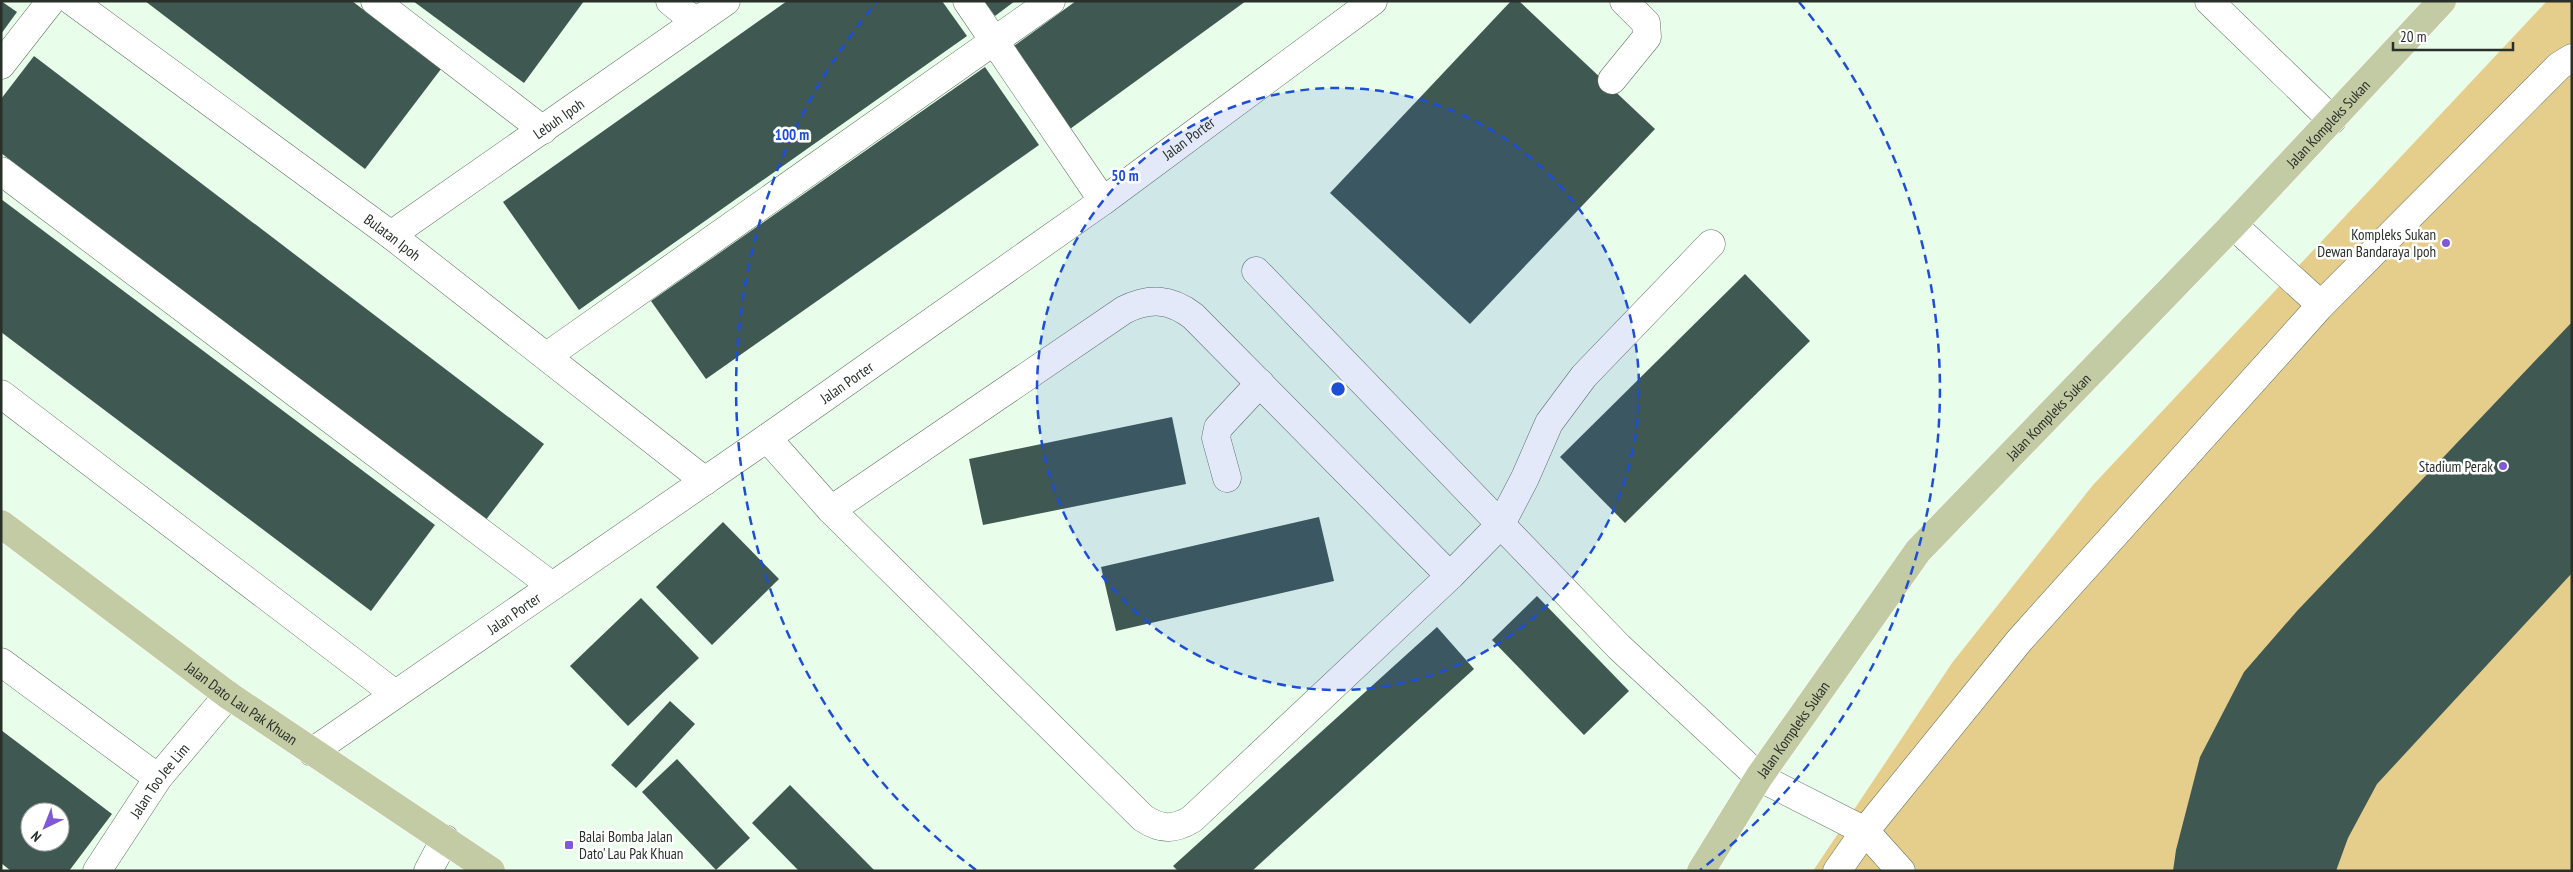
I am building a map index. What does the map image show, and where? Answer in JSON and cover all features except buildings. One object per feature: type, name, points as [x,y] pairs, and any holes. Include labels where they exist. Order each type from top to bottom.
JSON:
[{"type":"main road","name":"Jalan Kompleks Sukan","points":[[1701,871],[1759,777],[1918,551],[2233,225],[2442,1]]},
{"type":"main road","name":"Jalan Dato Lau Pak Khuan","points":[[1,524],[228,695],[446,839],[491,871]]},
{"type":"street","points":[[1,65],[51,1]]},
{"type":"street","name":"Bulatan Ipoh","points":[[72,1],[391,235],[704,481]]},
{"type":"street","points":[[375,1],[543,130]]},
{"type":"street","points":[[670,1],[696,22]]},
{"type":"street","name":"Lebuh Ipoh","points":[[391,235],[726,1]]},
{"type":"street","points":[[967,1],[1103,201]]},
{"type":"street","points":[[547,356],[996,42],[1051,1]]},
{"type":"street","name":"Jalan Porter","points":[[312,752],[767,438],[1103,201],[1373,1]]},
{"type":"street","points":[[1612,80],[1647,37],[1646,23],[1624,1]]},
{"type":"street","points":[[2209,1],[2332,120]]},
{"type":"street","points":[[1837,871],[1865,831],[2019,641],[2321,305],[2559,66],[2572,58]]},
{"type":"street","points":[[1,171],[552,586]]},
{"type":"street","points":[[2233,225],[2321,305]]},
{"type":"street","points":[[767,438],[831,510],[1143,818],[1154,826],[1168,828],[1181,826],[1192,819],[1450,576],[1500,524],[1525,478],[1549,423],[1584,376],[1711,244]]},
{"type":"street","points":[[1256,271],[1619,646],[1759,777],[1865,831],[1901,871]]},
{"type":"street","points":[[831,510],[1124,310],[1138,303],[1153,300],[1182,307],[1450,576]]},
{"type":"street","points":[[1227,478],[1216,438],[1218,428],[1260,384]]},
{"type":"street","points":[[1,394],[395,694]]},
{"type":"street","points":[[1,662],[158,778]]},
{"type":"street","name":"Jalan Too Jee Lim","points":[[97,871],[158,778],[228,695]]},
{"type":"street","points":[[428,871],[446,839]]},
{"type":"shaded area","name":"Kompleks Sukan Dewan Bandaraya Ipoh","points":[[2547,1],[2572,1],[2572,871],[1813,871],[1952,663],[2093,485]]},
{"type":"place","name":"Kompleks Sukan Dewan Bandaraya Ipoh","points":[[2446,243]]},
{"type":"place","name":"Stadium Perak","points":[[2503,466]]},
{"type":"place","name":"Balai Bomba Jalan Dato' Lau Pak Khuan","points":[[569,845]]}]
